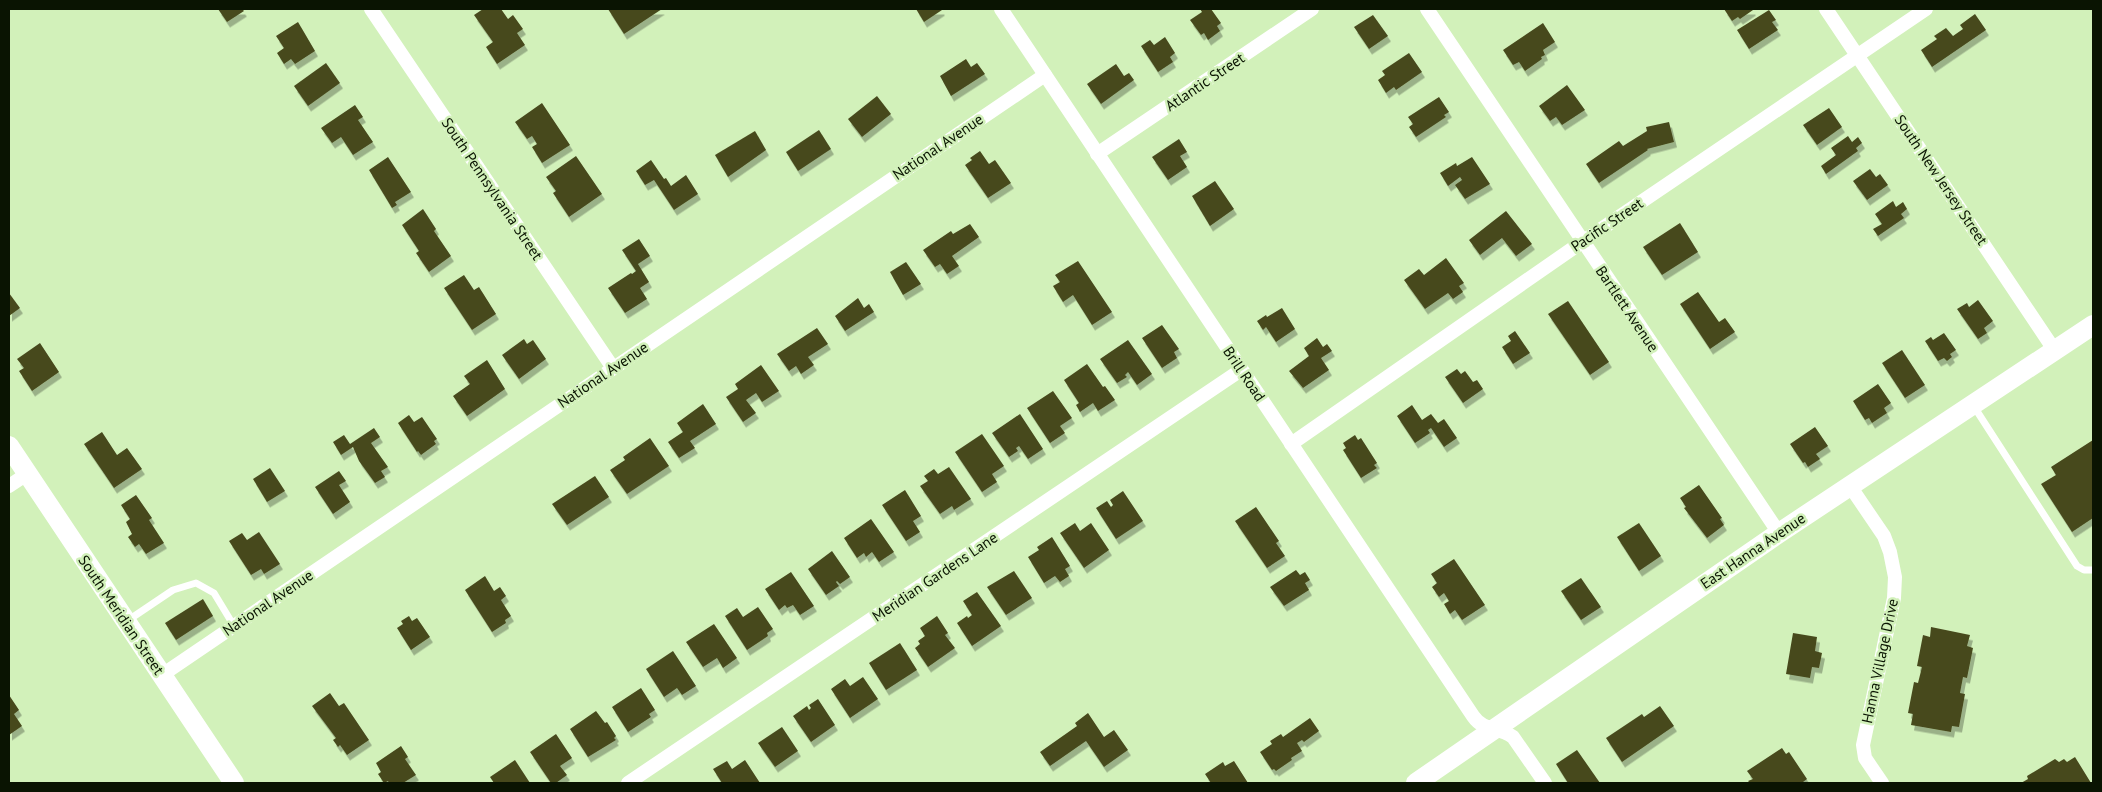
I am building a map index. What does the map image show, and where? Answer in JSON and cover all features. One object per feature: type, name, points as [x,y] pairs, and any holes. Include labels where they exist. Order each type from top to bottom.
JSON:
[{"type":"main road","name":"East Hanna Avenue","points":[[1416,783],[1779,533],[1973,404],[2055,351],[2092,330]]},
{"type":"main road","name":"South Meridian Street","points":[[9,446],[234,783]]},
{"type":"street","name":"South Pennsylvania Street","points":[[371,9],[613,368]]},
{"type":"street","name":"Brill Road","points":[[1001,9],[1472,716],[1484,727],[1509,734],[1516,740],[1545,783]]},
{"type":"street","name":"Atlantic Street","points":[[1097,154],[1312,9]]},
{"type":"street","name":"Bartlett Avenue","points":[[1427,9],[1779,533]]},
{"type":"street","name":"South New Jersey Street","points":[[1826,9],[2055,351]]},
{"type":"street","name":"Pacific Street","points":[[1291,444],[1582,242],[1926,9]]},
{"type":"street","name":"National Avenue","points":[[162,675],[1045,75]]},
{"type":"street","name":"Meridian Gardens Lane","points":[[628,783],[1242,370]]},
{"type":"street","points":[[9,486],[27,474]]},
{"type":"street","name":"Hanna Village Drive","points":[[1850,486],[1884,536],[1894,568],[1894,598],[1863,745],[1865,758],[1882,783]]},
{"type":"lane","points":[[1973,404],[2077,566],[2084,570],[2093,570]]},
{"type":"lane","points":[[127,621],[173,590],[196,583],[214,593],[234,626]]},
{"type":"building","points":[[218,9],[242,9],[244,11],[227,22]]},
{"type":"building","points":[[483,9],[501,9],[508,19],[513,15],[523,29],[517,33],[525,45],[497,64],[486,47],[493,42],[474,15]]},
{"type":"building","points":[[608,9],[662,9],[624,34]]},
{"type":"building","points":[[916,9],[941,9],[942,10],[924,22]]},
{"type":"building","points":[[1200,9],[1211,9],[1221,23],[1217,26],[1220,31],[1208,40],[1204,33],[1201,35],[1190,20],[1202,12]]},
{"type":"building","points":[[1724,9],[1753,10],[1740,19],[1738,17],[1732,21]]},
{"type":"building","points":[[1769,10],[1776,20],[1772,22],[1778,30],[1749,49],[1737,30]]},
{"type":"building","points":[[1975,14],[1986,30],[1932,67],[1921,50],[1937,39],[1934,36],[1946,28],[1953,36],[1963,29],[1960,25]]},
{"type":"building","points":[[1373,15],[1388,36],[1369,49],[1354,27]]},
{"type":"building","points":[[298,22],[315,51],[295,64],[291,59],[284,64],[277,53],[284,48],[276,36]]},
{"type":"building","points":[[1543,23],[1555,42],[1543,50],[1545,55],[1541,57],[1542,59],[1525,71],[1519,62],[1513,65],[1503,50]]},
{"type":"building","points":[[1165,37],[1175,53],[1170,57],[1173,62],[1158,72],[1141,46],[1150,40],[1154,45]]},
{"type":"building","points":[[1409,53],[1422,72],[1396,90],[1394,87],[1386,93],[1378,80],[1385,75],[1382,71]]},
{"type":"building","points":[[966,59],[971,67],[977,63],[985,74],[951,96],[940,76]]},
{"type":"building","points":[[326,63],[340,83],[308,106],[294,86]]},
{"type":"building","points":[[1116,64],[1124,76],[1129,73],[1134,80],[1101,104],[1087,84]]},
{"type":"building","points":[[1567,85],[1585,110],[1562,125],[1556,117],[1550,121],[1539,106]]},
{"type":"building","points":[[877,96],[891,114],[862,137],[848,119]]},
{"type":"building","points":[[1439,97],[1449,112],[1444,115],[1446,117],[1416,137],[1409,127],[1413,124],[1408,117]]},
{"type":"building","points":[[542,103],[570,145],[542,163],[532,147],[537,144],[532,136],[527,139],[515,122]]},
{"type":"building","points":[[355,105],[363,117],[358,120],[373,142],[353,155],[341,137],[332,143],[321,128]]},
{"type":"building","points":[[1829,108],[1842,127],[1817,145],[1803,125]]},
{"type":"building","points":[[1669,122],[1674,142],[1647,149],[1599,183],[1586,164],[1619,141],[1623,146],[1647,131],[1646,127]]},
{"type":"building","points":[[819,130],[831,149],[798,171],[786,152]]},
{"type":"building","points":[[755,131],[766,150],[728,177],[715,155]]},
{"type":"building","points":[[1848,136],[1852,142],[1858,137],[1862,143],[1856,148],[1858,151],[1826,174],[1821,166],[1836,155],[1831,148]]},
{"type":"building","points":[[1179,139],[1187,152],[1180,156],[1187,167],[1168,180],[1152,157]]},
{"type":"building","points":[[980,151],[989,164],[995,160],[1011,183],[988,198],[965,165],[972,160],[970,158]]},
{"type":"building","points":[[576,156],[602,194],[569,217],[553,193],[556,191],[546,177]]},
{"type":"building","points":[[388,157],[411,192],[395,202],[397,205],[392,208],[369,170]]},
{"type":"building","points":[[1472,157],[1490,184],[1465,199],[1455,185],[1462,180],[1460,177],[1448,186],[1440,173],[1456,163],[1457,166]]},
{"type":"building","points":[[651,160],[671,186],[686,175],[698,194],[674,210],[654,180],[645,185],[636,171]]},
{"type":"building","points":[[1870,169],[1876,177],[1880,174],[1888,185],[1867,200],[1853,181]]},
{"type":"building","points":[[1215,181],[1234,209],[1210,226],[1192,196]]},
{"type":"building","points":[[1893,201],[1896,207],[1903,202],[1907,209],[1901,214],[1904,218],[1878,236],[1873,229],[1882,224],[1875,214]]},
{"type":"building","points":[[423,209],[436,229],[434,231],[451,256],[429,272],[416,253],[419,251],[402,225]]},
{"type":"building","points":[[1506,211],[1532,244],[1516,256],[1502,238],[1480,255],[1469,240]]},
{"type":"building","points":[[1680,223],[1698,252],[1662,275],[1643,247]]},
{"type":"building","points":[[970,224],[979,237],[952,256],[959,266],[947,274],[940,264],[935,267],[923,250],[951,231],[953,234]]},
{"type":"building","points":[[639,239],[650,256],[638,264],[649,282],[640,288],[647,299],[625,313],[608,288],[636,271],[622,250]]},
{"type":"building","points":[[1446,258],[1464,283],[1459,286],[1463,292],[1453,299],[1448,293],[1425,309],[1404,280],[1419,269],[1424,275]]},
{"type":"building","points":[[1078,261],[1112,312],[1092,325],[1073,295],[1063,302],[1053,286],[1060,282],[1055,275]]},
{"type":"building","points":[[906,262],[921,284],[903,295],[890,272]]},
{"type":"building","points":[[464,275],[474,290],[479,287],[496,314],[472,330],[444,288]]},
{"type":"building","points":[[1698,292],[1719,322],[1725,318],[1735,332],[1710,349],[1680,304]]},
{"type":"building","points":[[9,293],[20,308],[9,316]]},
{"type":"building","points":[[858,298],[864,308],[869,304],[874,312],[845,331],[835,316]]},
{"type":"building","points":[[1978,300],[1993,321],[1984,328],[1987,333],[1978,339],[1957,309],[1967,303],[1969,307]]},
{"type":"building","points":[[1568,301],[1609,362],[1590,375],[1548,314]]},
{"type":"building","points":[[1282,308],[1295,329],[1276,342],[1266,327],[1263,330],[1257,321]]},
{"type":"building","points":[[1162,325],[1179,349],[1174,352],[1177,358],[1162,368],[1142,338]]},
{"type":"building","points":[[817,328],[828,344],[808,357],[814,365],[801,374],[796,366],[789,371],[777,354]]},
{"type":"building","points":[[1515,331],[1530,353],[1513,364],[1502,347],[1511,341],[1508,336]]},
{"type":"building","points":[[1944,333],[1956,350],[1950,354],[1952,357],[1947,361],[1944,358],[1938,361],[1925,341],[1931,337],[1933,340]]},
{"type":"building","points":[[1317,338],[1323,347],[1327,344],[1332,351],[1321,358],[1329,370],[1303,388],[1289,371],[1309,356],[1304,348]]},
{"type":"building","points":[[524,339],[527,344],[533,340],[546,359],[519,379],[502,355]]},
{"type":"building","points":[[1128,340],[1152,374],[1137,385],[1128,372],[1125,375],[1127,377],[1117,383],[1100,359]]},
{"type":"building","points":[[40,343],[59,372],[32,391],[19,371],[24,368],[17,359]]},
{"type":"building","points":[[1902,350],[1925,385],[1905,398],[1882,363]]},
{"type":"building","points":[[487,360],[505,389],[467,416],[453,396],[470,384],[464,376]]},
{"type":"building","points":[[1087,364],[1115,400],[1098,411],[1093,403],[1080,412],[1076,405],[1079,403],[1064,380]]},
{"type":"building","points":[[761,365],[779,391],[762,402],[756,393],[746,400],[756,413],[743,422],[726,397],[738,389],[735,384]]},
{"type":"building","points":[[1457,369],[1461,374],[1465,371],[1473,382],[1477,380],[1483,389],[1463,403],[1445,377]]},
{"type":"building","points":[[1878,384],[1891,403],[1884,408],[1887,413],[1872,423],[1869,418],[1865,420],[1853,401]]},
{"type":"building","points":[[1053,391],[1072,418],[1060,426],[1065,433],[1050,443],[1027,408]]},
{"type":"building","points":[[703,404],[716,424],[690,441],[695,448],[679,458],[668,442],[683,432],[677,423]]},
{"type":"building","points":[[1412,405],[1422,420],[1431,414],[1438,423],[1444,419],[1457,438],[1444,447],[1431,428],[1428,430],[1430,433],[1415,443],[1397,416]]},
{"type":"building","points":[[1020,414],[1043,449],[1028,459],[1019,446],[1016,448],[1018,451],[1009,457],[992,433]]},
{"type":"building","points":[[409,415],[414,422],[422,417],[437,439],[434,441],[436,444],[421,455],[398,423]]},
{"type":"building","points":[[1815,427],[1828,446],[1816,454],[1820,459],[1808,467],[1790,444]]},
{"type":"building","points":[[374,428],[380,437],[371,443],[388,467],[381,471],[385,477],[375,483],[359,461],[353,447],[341,455],[333,442],[344,435],[350,444]]},
{"type":"building","points":[[102,432],[117,455],[127,448],[142,469],[114,488],[84,444]]},
{"type":"building","points":[[982,434],[1004,466],[992,474],[997,482],[982,492],[955,452]]},
{"type":"building","points":[[1355,435],[1358,440],[1361,438],[1377,463],[1374,465],[1377,468],[1361,478],[1343,450],[1346,448],[1343,443]]},
{"type":"building","points":[[650,438],[669,466],[627,494],[610,470],[625,460],[623,457]]},
{"type":"building","points":[[2093,440],[2093,518],[2072,532],[2041,484],[2056,475],[2051,467]]},
{"type":"building","points":[[949,467],[971,499],[954,510],[952,506],[940,514],[920,486],[928,481],[924,476],[934,469],[938,474]]},
{"type":"building","points":[[270,468],[285,491],[267,502],[253,479]]},
{"type":"building","points":[[339,471],[346,481],[339,485],[350,502],[333,514],[315,487]]},
{"type":"building","points":[[595,476],[609,497],[567,525],[552,504]]},
{"type":"building","points":[[1699,485],[1722,518],[1720,519],[1724,525],[1707,538],[1684,508],[1686,507],[1680,498]]},
{"type":"building","points":[[905,490],[921,516],[913,521],[920,532],[906,541],[882,505]]},
{"type":"building","points":[[1123,491],[1143,521],[1116,539],[1096,508],[1107,501],[1111,507],[1113,505],[1110,500]]},
{"type":"building","points":[[136,495],[152,518],[149,520],[164,543],[146,554],[139,544],[135,547],[128,537],[132,534],[126,522],[130,519],[121,505]]},
{"type":"building","points":[[1256,507],[1279,541],[1276,543],[1285,556],[1267,568],[1235,521]]},
{"type":"building","points":[[871,519],[894,552],[879,562],[872,552],[866,557],[864,553],[857,558],[844,538]]},
{"type":"building","points":[[1075,523],[1080,531],[1091,523],[1109,550],[1084,568],[1060,533]]},
{"type":"building","points":[[1639,523],[1661,556],[1639,571],[1617,537]]},
{"type":"building","points":[[259,532],[280,564],[264,574],[261,569],[251,575],[229,541],[242,533],[247,540]]},
{"type":"building","points":[[1052,537],[1070,566],[1065,569],[1069,576],[1060,582],[1055,576],[1044,583],[1028,557],[1039,550],[1037,547]]},
{"type":"building","points":[[832,551],[850,577],[840,584],[837,581],[839,586],[826,595],[808,569]]},
{"type":"building","points":[[1454,559],[1485,605],[1462,620],[1455,610],[1450,614],[1444,604],[1449,601],[1444,593],[1439,597],[1432,587],[1437,583],[1431,574]]},
{"type":"building","points":[[1296,570],[1300,575],[1305,572],[1310,580],[1305,583],[1309,590],[1284,606],[1270,587]]},
{"type":"building","points":[[1014,571],[1032,598],[1006,615],[987,587]]},
{"type":"building","points":[[791,572],[814,606],[800,615],[793,605],[787,608],[785,605],[779,610],[765,589]]},
{"type":"building","points":[[485,576],[494,591],[500,587],[506,596],[501,600],[511,616],[505,620],[506,623],[492,632],[465,590]]},
{"type":"building","points":[[1581,578],[1601,607],[1581,620],[1561,591]]},
{"type":"building","points":[[977,592],[1001,626],[972,646],[957,623],[972,615],[963,601]]},
{"type":"building","points":[[203,599],[213,616],[176,640],[165,623]]},
{"type":"building","points":[[758,607],[773,629],[767,633],[768,636],[747,650],[725,616],[737,608],[743,617]]},
{"type":"building","points":[[409,616],[412,621],[417,618],[430,637],[411,650],[397,628],[403,624],[401,621]]},
{"type":"building","points":[[937,616],[948,633],[945,635],[955,648],[928,667],[915,648],[920,644],[918,641],[925,636],[920,628]]},
{"type":"building","points":[[714,624],[737,658],[723,668],[717,658],[703,667],[686,642]]},
{"type":"building","points":[[1931,627],[1970,635],[1967,646],[1973,648],[1967,678],[1963,677],[1960,693],[1965,694],[1959,727],[1952,726],[1951,732],[1911,725],[1913,714],[1908,713],[1914,682],[1918,683],[1922,667],[1917,666],[1923,635],[1930,637]]},
{"type":"building","points":[[1793,633],[1817,637],[1815,651],[1822,653],[1819,668],[1812,667],[1810,678],[1786,674]]},
{"type":"building","points":[[900,643],[917,670],[886,690],[869,663]]},
{"type":"building","points":[[673,651],[696,686],[682,695],[677,688],[664,697],[646,669]]},
{"type":"building","points":[[863,677],[878,699],[850,718],[831,689],[845,679],[850,686]]},
{"type":"building","points":[[641,688],[655,710],[649,714],[651,717],[628,732],[612,707]]},
{"type":"building","points":[[330,693],[339,706],[344,703],[369,740],[347,755],[340,745],[338,747],[333,740],[336,738],[312,706]]},
{"type":"building","points":[[9,695],[19,710],[14,714],[22,726],[9,735]]},
{"type":"building","points":[[818,699],[835,725],[811,742],[793,716],[807,706],[809,710],[811,708],[809,705]]},
{"type":"building","points":[[1660,706],[1674,726],[1622,762],[1606,738],[1642,714],[1644,717]]},
{"type":"building","points":[[596,711],[605,723],[607,722],[616,736],[614,738],[616,740],[588,757],[570,729]]},
{"type":"building","points":[[1088,713],[1104,737],[1114,730],[1128,750],[1104,767],[1086,741],[1050,766],[1040,752],[1077,726],[1075,723]]},
{"type":"building","points":[[1310,718],[1319,731],[1304,742],[1302,740],[1297,743],[1302,751],[1291,758],[1292,760],[1276,771],[1272,770],[1260,752],[1272,744],[1270,741],[1281,734],[1283,737]]},
{"type":"building","points":[[782,727],[798,751],[775,767],[758,743]]},
{"type":"building","points":[[556,734],[572,758],[560,766],[567,775],[556,783],[551,783],[530,752]]},
{"type":"building","points":[[401,746],[408,757],[405,759],[416,775],[403,783],[389,783],[388,781],[384,783],[378,774],[381,772],[376,763]]},
{"type":"building","points":[[1782,748],[1786,754],[1789,752],[1807,779],[1804,783],[1750,783],[1748,781],[1753,779],[1747,771]]},
{"type":"building","points":[[1577,750],[1600,783],[1568,783],[1556,764]]},
{"type":"building","points":[[2075,757],[2091,783],[2021,783],[2028,779],[2027,776],[2055,759],[2059,762],[2064,759],[2067,762]]},
{"type":"building","points":[[515,760],[530,783],[494,783],[490,777]]},
{"type":"building","points":[[745,760],[760,783],[722,783],[713,769],[727,761],[732,769]]},
{"type":"building","points":[[1234,761],[1248,783],[1211,783],[1205,774],[1223,762],[1225,766]]}]
